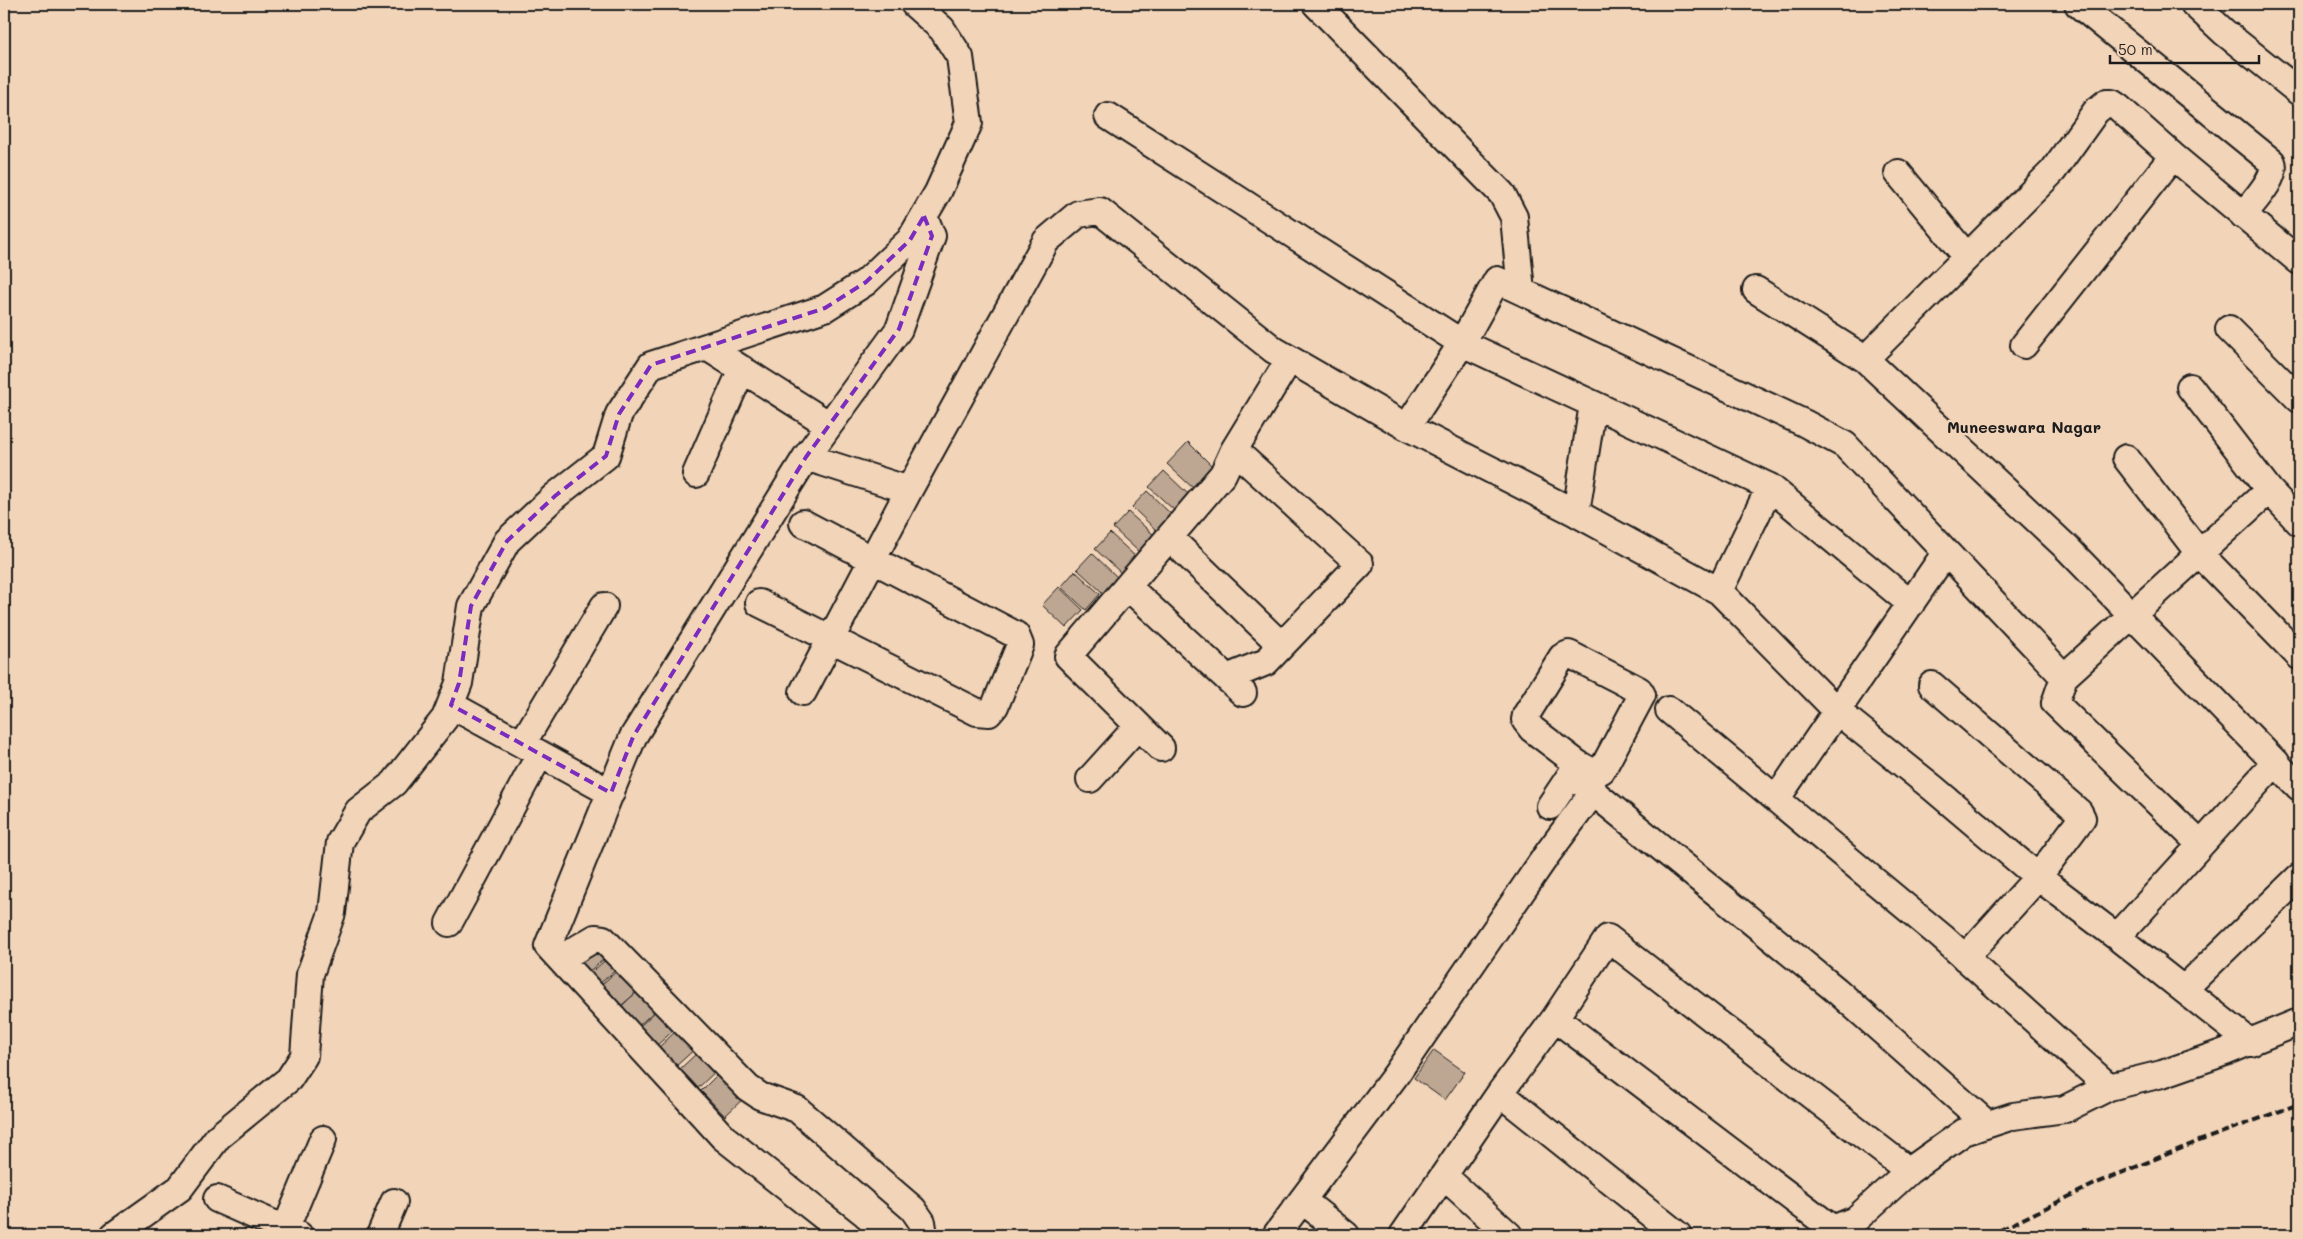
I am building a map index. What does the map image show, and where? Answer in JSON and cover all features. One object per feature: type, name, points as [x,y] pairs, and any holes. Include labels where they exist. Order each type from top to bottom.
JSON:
[{"type":"street","points":[[114,1235],[180,1188],[218,1138],[289,1079],[304,1056],[310,974],[332,913],[340,842],[358,811],[394,783],[445,718],[459,683],[471,606],[507,540],[555,496],[606,456],[619,414],[651,364],[825,308],[866,282],[910,240],[938,192],[968,122],[960,57],[942,29],[914,4]]},
{"type":"street","points":[[1316,4],[1502,194],[1514,217],[1521,291]]},
{"type":"street","points":[[2078,4],[2272,162],[2274,166],[2271,178],[2243,215]]},
{"type":"street","points":[[2194,4],[2220,12],[2299,92]]},
{"type":"street","points":[[1865,359],[2053,171],[2096,111],[2106,103],[2112,103],[2118,107],[2173,156],[2299,261]]},
{"type":"street","points":[[1108,116],[1462,343],[1770,487],[1910,604]]},
{"type":"street","points":[[2024,345],[2173,156]]},
{"type":"street","points":[[1898,173],[1967,257]]},
{"type":"street","points":[[803,692],[909,490],[1046,241],[1078,214],[1100,211],[1289,360],[1407,427],[1576,513],[1719,591],[1836,711],[1932,788],[2038,878],[2117,937],[2251,1043]]},
{"type":"street","points":[[846,1235],[723,1137],[548,946],[634,738],[806,457],[828,424],[899,329],[932,236],[924,216]]},
{"type":"street","points":[[1407,427],[1462,343],[1497,280],[1845,445],[2064,677]]},
{"type":"street","points":[[1756,290],[1865,359],[2068,549],[2276,762],[2299,788]]},
{"type":"street","points":[[2229,329],[2299,399]]},
{"type":"street","points":[[707,347],[828,424]]},
{"type":"street","points":[[1161,748],[1068,656],[1223,474],[1234,450],[1289,360]]},
{"type":"street","points":[[696,474],[742,370]]},
{"type":"street","points":[[2190,387],[2268,490],[2299,522]]},
{"type":"street","points":[[1576,513],[1593,404]]},
{"type":"street","points":[[1128,587],[1235,685],[1266,662],[1360,564],[1234,450]]},
{"type":"street","points":[[806,457],[909,490]]},
{"type":"street","points":[[2126,458],[2200,553],[2299,656]]},
{"type":"street","points":[[1719,591],[1770,487]]},
{"type":"street","points":[[2200,844],[2055,703],[2064,677],[2268,490]]},
{"type":"street","points":[[759,603],[977,712],[989,713],[995,706],[1020,645],[1019,637],[873,558],[803,523]]},
{"type":"street","points":[[1170,538],[1281,645]]},
{"type":"street","points":[[1777,798],[1946,552]]},
{"type":"street","points":[[449,923],[531,749],[604,606]]},
{"type":"street","points":[[1575,769],[1592,772],[1602,770],[1641,693],[1639,690],[1569,654],[1562,657],[1526,715],[1525,720],[1532,729],[1575,769],[1594,791],[1836,990],[1987,1124]]},
{"type":"street","points":[[1932,685],[2082,815],[2081,821],[2038,878],[1965,958]]},
{"type":"street","points":[[451,705],[611,792]]},
{"type":"street","points":[[1669,710],[1777,798],[1965,958],[2109,1087]]},
{"type":"street","points":[[1090,779],[1138,726]]},
{"type":"street","points":[[2117,937],[2276,762]]},
{"type":"street","points":[[1550,806],[1575,769]]},
{"type":"street","points":[[1276,1235],[1396,1076],[1548,853],[1594,791]]},
{"type":"street","points":[[2184,989],[2299,877]]},
{"type":"street","points":[[560,959],[595,938],[603,939],[748,1088],[760,1096],[797,1109],[913,1209],[922,1222],[924,1235]]},
{"type":"street","points":[[1403,1235],[1500,1093],[1555,1018],[1608,938],[1909,1171]]},
{"type":"street","points":[[1555,1018],[1829,1232],[1855,1220],[1909,1171],[1964,1132],[2012,1116],[2065,1109],[2109,1087],[2162,1074],[2251,1043],[2299,1022]]},
{"type":"street","points":[[1500,1093],[1678,1235]]},
{"type":"street","points":[[217,1199],[289,1233],[322,1139]]},
{"type":"street","points":[[1444,1176],[1509,1235]]},
{"type":"street","points":[[1302,1200],[1346,1235]]},
{"type":"street","points":[[380,1235],[394,1202]]},
{"type":"highlighted area","points":[[924,216],[932,236],[899,329],[806,457],[633,737],[611,793],[451,705],[459,683],[471,606],[507,541],[555,496],[606,456],[619,414],[651,365],[825,308],[866,282],[910,240]]},
{"type":"building","points":[[1188,442],[1214,468],[1194,489],[1167,464]]},
{"type":"building","points":[[1164,471],[1189,495],[1175,511],[1149,487]]},
{"type":"building","points":[[1147,491],[1172,515],[1157,531],[1132,507]]},
{"type":"building","points":[[1128,512],[1154,535],[1138,551],[1113,528]]},
{"type":"building","points":[[1110,533],[1136,557],[1121,573],[1095,549]]},
{"type":"building","points":[[1092,553],[1117,577],[1103,593],[1077,569]]},
{"type":"building","points":[[1075,571],[1100,594],[1086,610],[1061,587]]},
{"type":"building","points":[[1059,587],[1083,610],[1066,628],[1042,605]]},
{"type":"building","points":[[597,941],[609,955],[587,973],[578,962]]},
{"type":"building","points":[[609,957],[618,968],[597,986],[588,975]]},
{"type":"building","points":[[620,968],[640,989],[619,1008],[600,986]]},
{"type":"building","points":[[640,989],[657,1009],[637,1027],[619,1008]]},
{"type":"building","points":[[658,1009],[676,1028],[655,1047],[638,1028]]},
{"type":"building","points":[[678,1029],[696,1048],[675,1067],[658,1048]]},
{"type":"building","points":[[700,1050],[718,1069],[698,1088],[680,1069]]},
{"type":"building","points":[[1434,1050],[1465,1072],[1445,1100],[1414,1078]]},
{"type":"building","points":[[722,1070],[747,1095],[725,1116],[701,1091]]},
{"type":"railway","points":[[1990,1235],[2097,1183],[2199,1141],[2299,1104]]},
{"type":"district","name":"Muneeswara Nagar","points":[[2024,427]]}]
